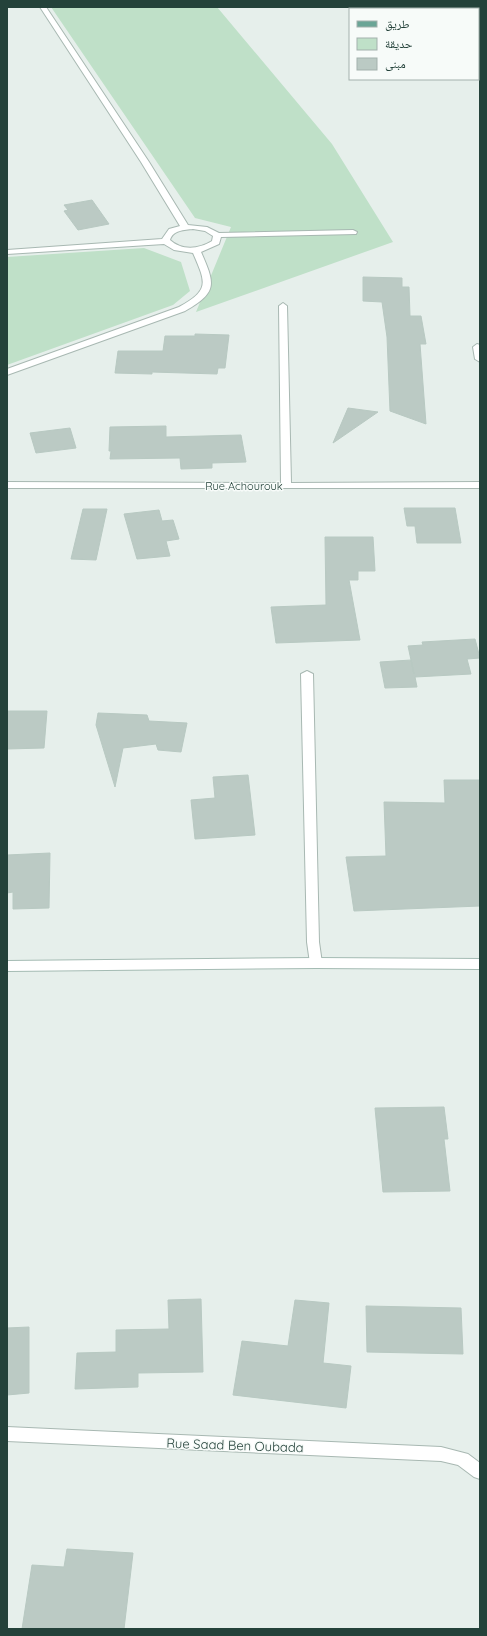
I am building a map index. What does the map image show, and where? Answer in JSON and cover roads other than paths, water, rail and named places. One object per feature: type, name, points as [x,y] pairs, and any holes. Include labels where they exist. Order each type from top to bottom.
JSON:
[{"type":"street","points":[[43,7],[145,162],[185,227]]},
{"type":"street","points":[[166,241],[166,236],[170,232],[185,227],[207,229],[217,235],[353,232]]},
{"type":"street","points":[[7,252],[166,241],[175,248],[196,250],[212,246],[216,242],[217,235]]},
{"type":"street","points":[[7,372],[182,310],[194,303],[208,289],[208,279],[196,250]]},
{"type":"street","points":[[283,306],[286,486]]},
{"type":"street","points":[[477,347],[480,359]]},
{"type":"street","name":"Rue Achourouk","points":[[7,485],[480,485]]},
{"type":"street","points":[[307,674],[313,942],[316,963]]},
{"type":"street","points":[[7,966],[316,963],[480,964]]},
{"type":"street","name":"Rue Saad Ben Oubada","points":[[7,1434],[426,1453],[454,1457],[473,1465]]}]
